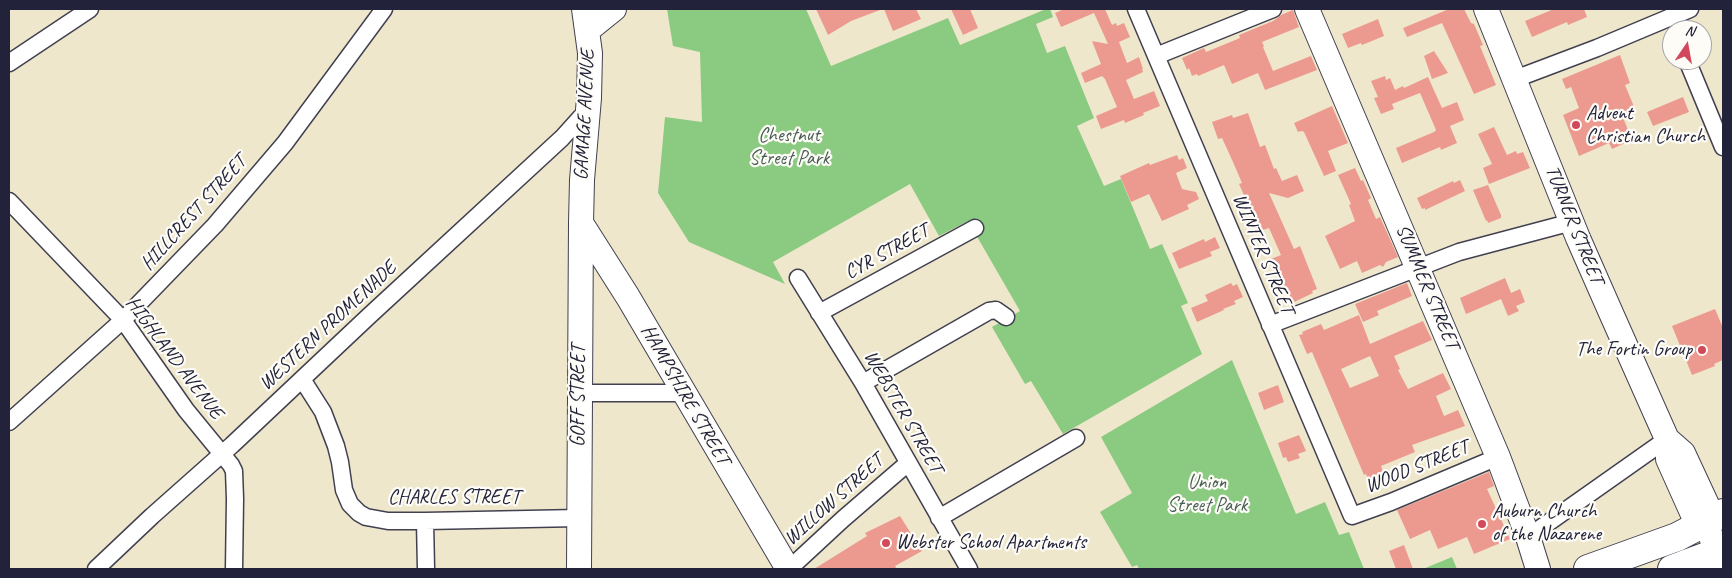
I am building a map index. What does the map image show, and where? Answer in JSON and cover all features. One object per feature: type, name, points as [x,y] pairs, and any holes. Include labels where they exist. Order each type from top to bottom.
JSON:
[{"type":"highway","points":[[1588,569],[1677,537],[1715,518]]},
{"type":"highway","points":[[1672,569],[1721,558]]},
{"type":"street","points":[[9,63],[90,9]]},
{"type":"street","name":"HILLCREST STREET","points":[[9,422],[123,320],[215,226],[285,143],[384,9]]},
{"type":"street","points":[[586,19],[614,9]]},
{"type":"street","name":"WINTER STREET","points":[[1136,9],[1352,516]]},
{"type":"street","points":[[1156,56],[1274,9]]},
{"type":"street","name":"SUMMER STREET","points":[[1307,9],[1419,267],[1498,457],[1538,569]]},
{"type":"street","name":"TURNER STREET","points":[[1486,9],[1572,222],[1668,438],[1668,459],[1694,517],[1715,518],[1721,558]]},
{"type":"street","points":[[1515,80],[1690,9]]},
{"type":"street","name":"GAMAGE AVENUE","points":[[580,223],[588,112],[590,52],[586,19]]},
{"type":"street","points":[[1690,70],[1723,147]]},
{"type":"street","name":"WESTERN PROMENADE","points":[[96,569],[588,112]]},
{"type":"street","name":"HIGHLAND AVENUE","points":[[11,208],[123,320],[186,410],[222,453],[234,471],[234,569]]},
{"type":"street","points":[[1270,325],[1459,252],[1572,222]]},
{"type":"street","name":"GOFF STREET","points":[[579,569],[580,223]]},
{"type":"street","name":"HAMPSHIRE STREET","points":[[580,223],[628,297],[788,569]]},
{"type":"street","name":"CYR STREET","points":[[819,313],[975,228]]},
{"type":"street","name":"WEBSTER STREET","points":[[798,278],[863,383],[969,569]]},
{"type":"street","points":[[863,383],[989,311],[996,310],[1006,317]]},
{"type":"street","name":"CHARLES STREET","points":[[302,379],[323,412],[336,446],[344,490],[350,504],[359,514],[374,520],[425,521],[579,518]]},
{"type":"street","points":[[579,393],[684,394]]},
{"type":"street","points":[[939,518],[1076,438]]},
{"type":"street","points":[[1528,537],[1668,438]]},
{"type":"street","name":"WOOD STREET","points":[[1352,516],[1391,502],[1498,457]]},
{"type":"street","name":"WILLOW STREET","points":[[788,569],[908,463]]},
{"type":"street","points":[[425,521],[426,569]]},
{"type":"green space","name":"Chestnut Street Park","points":[[667,9],[806,9],[831,66],[948,18],[960,45],[1050,9],[1053,17],[1036,24],[1047,53],[1065,46],[1094,118],[1077,126],[1104,186],[1121,179],[1150,249],[1162,244],[1188,303],[1181,306],[1202,354],[1063,434],[1031,381],[1025,384],[992,327],[1020,311],[968,221],[939,236],[910,184],[773,262],[785,284],[689,242],[658,193],[665,117],[702,122],[700,52],[673,46]]},
{"type":"green space","name":"Union Street Park","points":[[1232,360],[1296,514],[1325,502],[1339,535],[1349,532],[1364,569],[1139,569],[1137,565],[1132,567],[1100,512],[1132,493],[1101,437]]},
{"type":"green space","points":[[1452,557],[1457,569],[1423,569]]},
{"type":"building","points":[[816,9],[880,10],[851,21],[828,35]]},
{"type":"building","points":[[884,9],[916,9],[921,19],[893,31]]},
{"type":"building","points":[[951,9],[970,9],[978,28],[963,35]]},
{"type":"building","points":[[1064,9],[1105,9],[1112,25],[1116,23],[1117,26],[1124,23],[1130,37],[1119,42],[1127,63],[1139,57],[1143,69],[1143,72],[1126,80],[1134,99],[1154,91],[1160,106],[1125,123],[1124,120],[1101,129],[1096,116],[1117,107],[1102,76],[1085,83],[1081,73],[1101,64],[1092,41],[1108,44],[1094,13],[1061,27],[1055,13]]},
{"type":"building","points":[[1449,9],[1464,9],[1471,23],[1474,24],[1483,45],[1480,46],[1496,85],[1474,94],[1442,23],[1407,37],[1403,28]]},
{"type":"building","points":[[1554,9],[1584,9],[1587,17],[1568,25],[1567,22],[1532,37],[1525,21]]},
{"type":"building","points":[[1293,10],[1299,27],[1262,42],[1263,47],[1273,71],[1311,56],[1317,70],[1265,90],[1258,73],[1232,84],[1224,65],[1198,76],[1197,74],[1192,76],[1189,68],[1187,70],[1182,58],[1204,48],[1206,52],[1240,38],[1239,35],[1273,21]]},
{"type":"building","points":[[1378,19],[1384,36],[1362,45],[1361,43],[1348,48],[1342,34]]},
{"type":"building","points":[[1434,51],[1448,73],[1432,79],[1424,56]]},
{"type":"building","points":[[1620,55],[1630,83],[1625,85],[1635,109],[1622,115],[1632,140],[1612,149],[1609,143],[1579,156],[1563,115],[1579,108],[1571,87],[1566,89],[1562,79]]},
{"type":"building","points":[[1385,76],[1386,80],[1390,78],[1395,90],[1428,77],[1442,108],[1457,102],[1464,120],[1450,126],[1457,143],[1441,150],[1440,147],[1402,163],[1396,148],[1436,130],[1420,93],[1392,104],[1394,109],[1381,114],[1374,98],[1378,97],[1371,81]]},
{"type":"building","points":[[1683,97],[1689,112],[1653,126],[1647,112]]},
{"type":"building","points":[[1332,106],[1348,143],[1328,151],[1336,171],[1324,176],[1304,132],[1298,132],[1294,123]]},
{"type":"building","points":[[1248,113],[1260,147],[1265,145],[1274,169],[1276,168],[1282,181],[1297,175],[1304,191],[1288,198],[1269,193],[1294,249],[1300,246],[1317,289],[1312,291],[1313,293],[1290,304],[1271,259],[1281,255],[1269,228],[1260,231],[1239,184],[1242,183],[1233,162],[1222,138],[1218,139],[1212,122],[1232,115],[1233,118]]},
{"type":"building","points":[[1494,127],[1507,155],[1516,151],[1517,154],[1523,152],[1530,168],[1489,184],[1483,168],[1492,164],[1478,134]]},
{"type":"building","points":[[1177,155],[1179,160],[1183,158],[1187,168],[1176,173],[1182,189],[1196,192],[1199,199],[1187,205],[1189,209],[1162,221],[1149,194],[1131,202],[1120,176],[1149,163],[1150,165]]},
{"type":"building","points":[[1355,168],[1371,198],[1368,200],[1376,219],[1380,217],[1398,257],[1386,262],[1383,267],[1380,265],[1362,273],[1357,261],[1340,269],[1325,236],[1355,221],[1349,205],[1351,204],[1338,175]]},
{"type":"building","points":[[1460,180],[1465,191],[1425,210],[1425,208],[1422,209],[1417,198],[1453,181],[1454,183]]},
{"type":"building","points":[[1488,185],[1501,218],[1488,223],[1473,190]]},
{"type":"building","points":[[1215,237],[1220,248],[1210,252],[1212,256],[1179,269],[1172,253],[1204,239],[1205,242]]},
{"type":"building","points":[[1505,278],[1511,293],[1520,289],[1525,302],[1516,306],[1519,311],[1508,316],[1501,299],[1466,314],[1460,298]]},
{"type":"building","points":[[1231,283],[1233,286],[1237,284],[1243,297],[1234,301],[1236,304],[1197,322],[1191,308],[1208,301],[1205,295]]},
{"type":"building","points":[[1407,283],[1412,296],[1377,311],[1379,315],[1363,322],[1355,304]]},
{"type":"building","name":"The Fortin Group","points":[[1715,309],[1723,328],[1723,360],[1714,364],[1715,366],[1692,375],[1672,326]]},
{"type":"building","points":[[1359,315],[1370,344],[1423,321],[1432,340],[1394,356],[1400,369],[1398,370],[1408,389],[1443,373],[1451,389],[1436,396],[1444,416],[1458,410],[1465,426],[1412,445],[1415,452],[1381,466],[1385,478],[1370,484],[1366,474],[1364,475],[1312,352],[1307,354],[1299,335],[1321,324],[1324,330]],"holes":[[[1370,356],[1379,376],[1350,388],[1341,369]]]},
{"type":"building","points":[[1278,385],[1284,402],[1264,410],[1258,393]]},
{"type":"building","points":[[1299,435],[1306,451],[1298,454],[1300,458],[1288,462],[1286,457],[1283,458],[1278,443]]},
{"type":"building","points":[[1489,472],[1494,486],[1487,489],[1510,539],[1474,554],[1467,537],[1438,549],[1430,530],[1410,539],[1397,510]]},
{"type":"building","name":"Webster School Apartments","points":[[900,516],[922,551],[895,566],[897,569],[814,569],[867,536],[865,533]]},
{"type":"building","points":[[1404,545],[1413,569],[1396,569],[1389,551]]},
{"type":"place","name":"Advent Christian Church","points":[[1576,125]]},
{"type":"place","name":"The Fortin Group","points":[[1702,350]]},
{"type":"place","name":"Auburn Church of the Nazarene","points":[[1482,524]]},
{"type":"place","name":"Webster School Apartments","points":[[886,543]]}]
